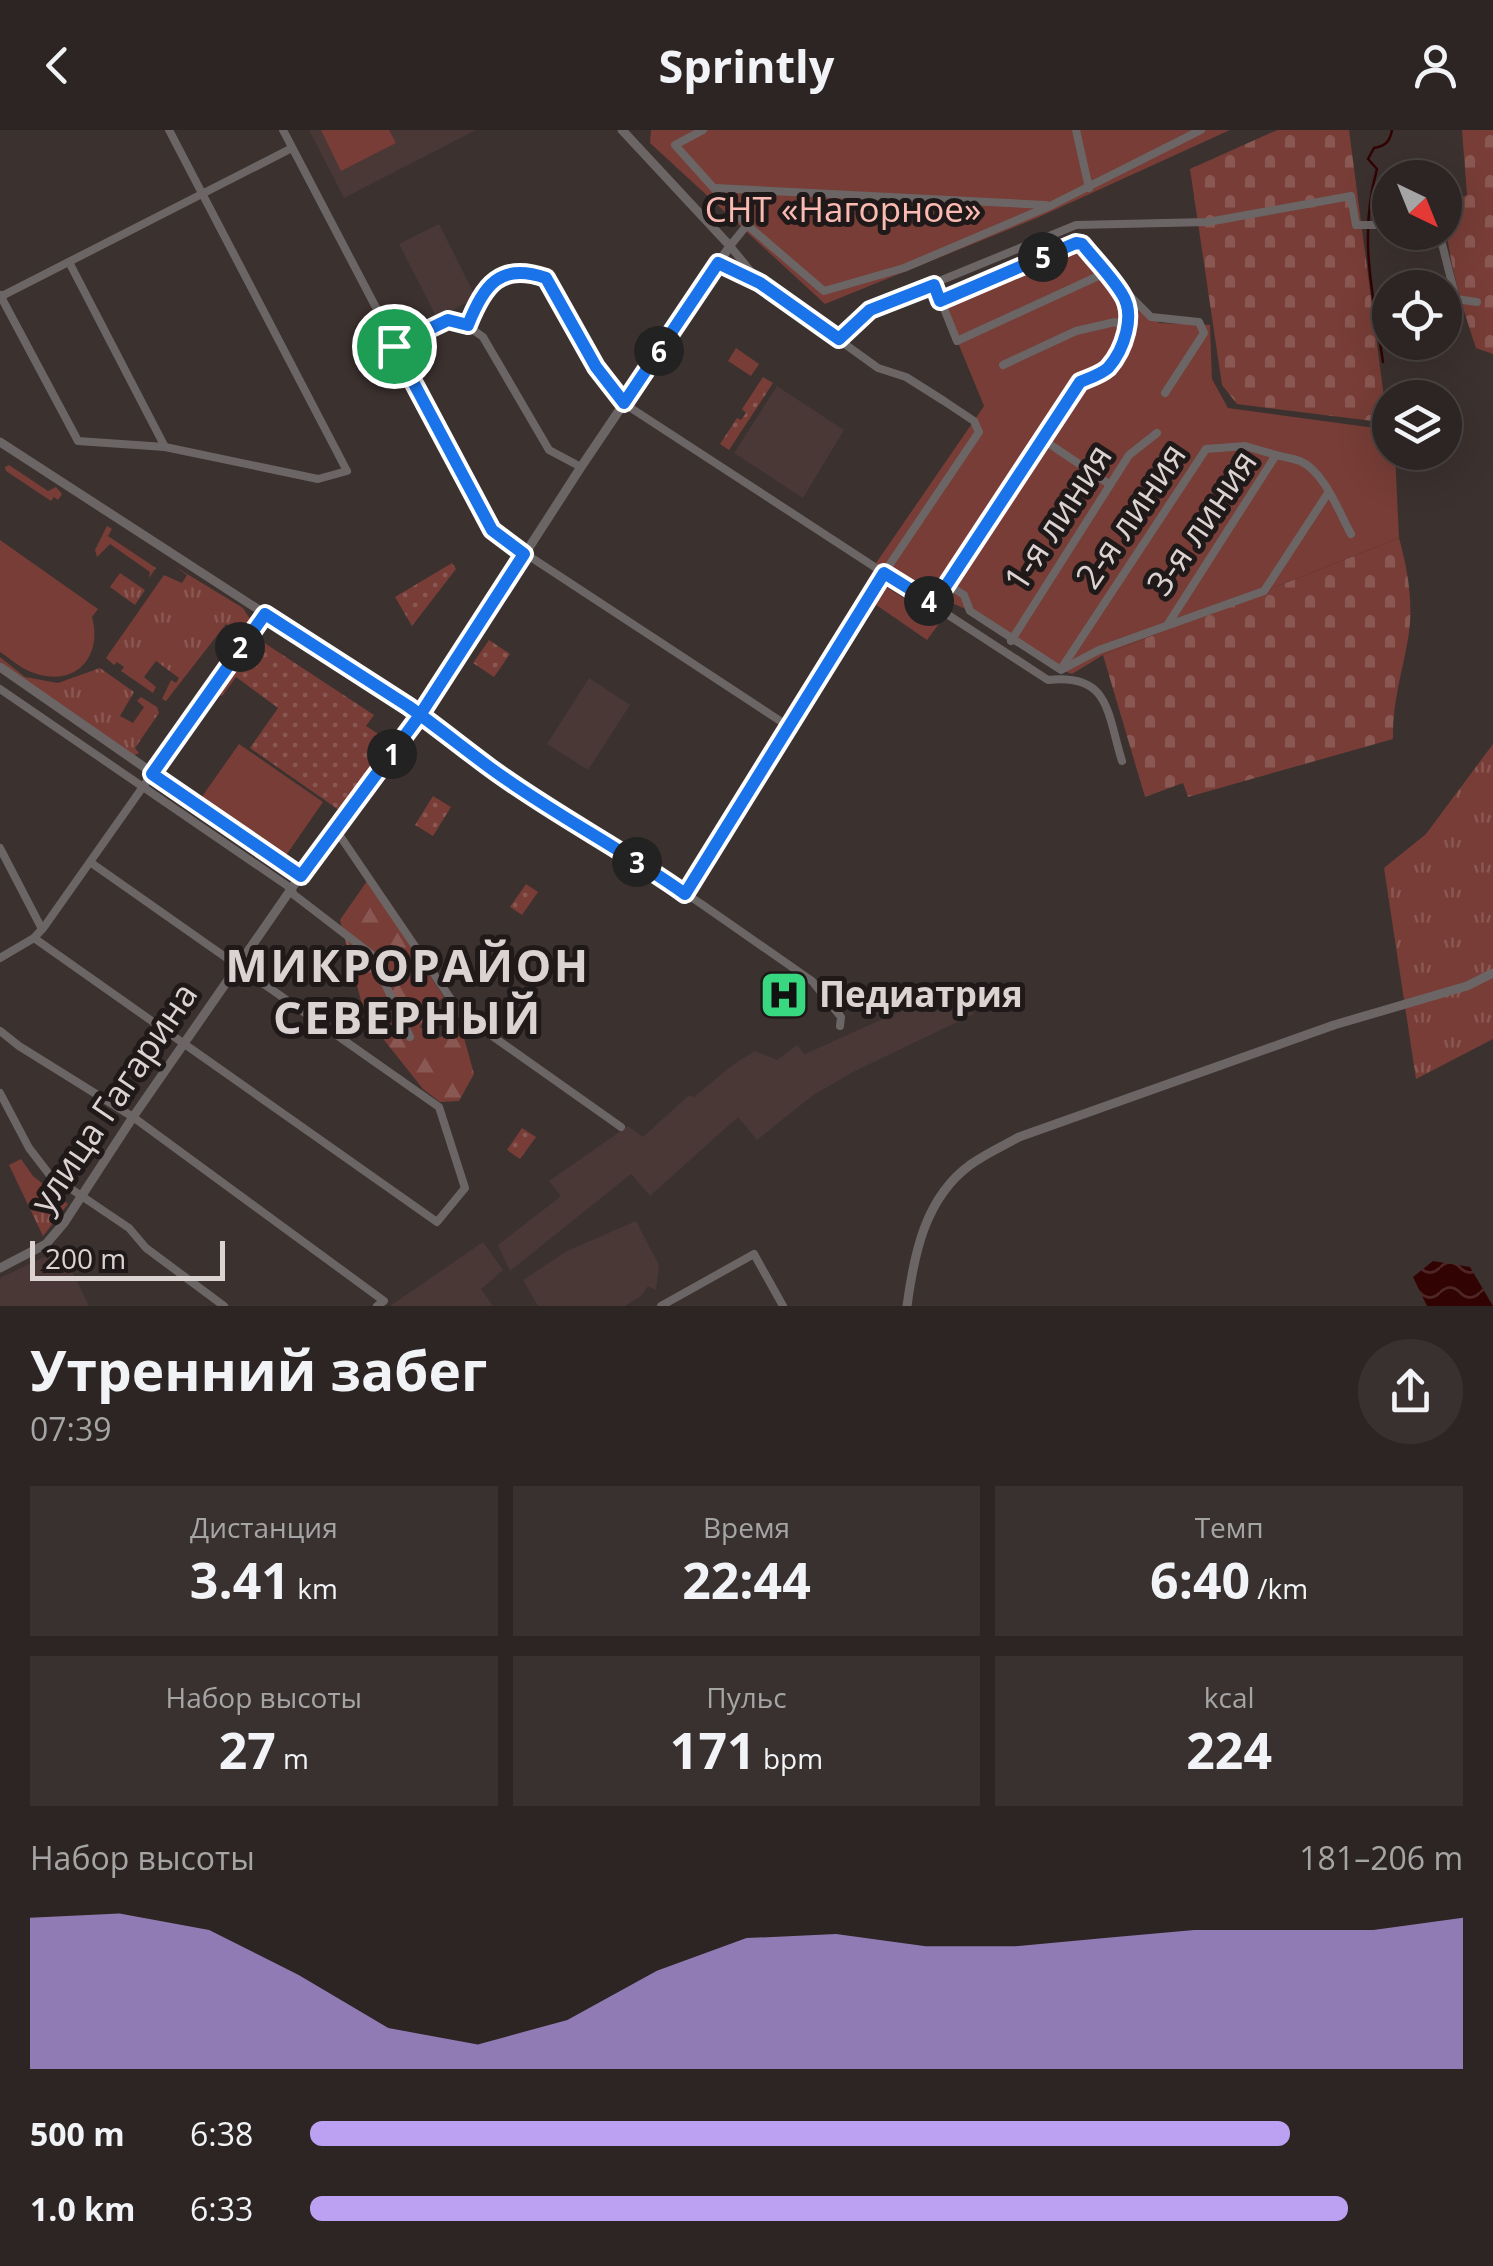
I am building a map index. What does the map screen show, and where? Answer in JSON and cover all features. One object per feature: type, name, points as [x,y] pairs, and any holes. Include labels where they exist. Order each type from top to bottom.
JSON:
[{"type":"street","points":[[169,130],[201,194],[347,471],[318,480],[165,447],[78,441],[0,297],[201,194],[292,148]]},
{"type":"street","points":[[283,130],[492,530],[788,726]]},
{"type":"street","points":[[622,130],[760,283]]},
{"type":"street","points":[[702,130],[675,145],[747,225],[824,291],[904,268],[1050,206],[1200,130]]},
{"type":"street","points":[[1076,130],[1089,188]]},
{"type":"street","points":[[714,188],[1050,206]]},
{"type":"street","points":[[839,339],[870,310],[1076,225],[1188,224],[1351,196],[1356,226],[1372,225]]},
{"type":"street","points":[[730,246],[747,225]]},
{"type":"street","points":[[934,604],[1080,382],[1108,368],[1127,329],[1128,306],[1082,244],[1076,243],[940,301]]},
{"type":"street","name":"улица Гагарина","points":[[0,1268],[46,1244],[82,1196],[239,964],[420,715],[730,246]]},
{"type":"street","points":[[1444,250],[1456,299],[1477,302]]},
{"type":"street","points":[[734,272],[741,269],[743,261]]},
{"type":"street","points":[[69,262],[165,447]]},
{"type":"street","points":[[685,894],[884,573],[976,438],[978,426],[906,377],[878,368],[760,283],[718,263]]},
{"type":"street","points":[[468,325],[480,294],[496,278],[525,271],[546,278],[596,367],[624,403],[1048,680],[1082,680],[1094,686],[1102,698],[1122,760]]},
{"type":"street","points":[[934,285],[957,341],[1105,273]]},
{"type":"street","points":[[1123,295],[1151,317],[1199,322],[1204,333],[1166,393]]},
{"type":"street","points":[[394,346],[448,320],[468,325],[483,338],[549,450],[581,467]]},
{"type":"street","points":[[1002,366],[1076,331],[1115,322],[1127,329]]},
{"type":"street","name":"1-я линия","points":[[1011,640],[1129,455],[1157,432]]},
{"type":"street","points":[[1042,439],[1109,484]]},
{"type":"street","points":[[0,442],[420,715],[489,768],[812,981],[842,1017],[840,1026]]},
{"type":"street","name":"2-я линия","points":[[1060,670],[1206,450],[1245,446],[1276,455]]},
{"type":"street","name":"3-я линия","points":[[1168,624],[1276,455],[1301,461],[1328,493],[1351,534]]},
{"type":"street","points":[[947,584],[964,595],[970,612],[1060,670],[1100,650],[1264,591],[1328,493]]},
{"type":"street","points":[[0,958],[42,929],[265,614]]},
{"type":"street","points":[[0,667],[301,876]]},
{"type":"street","points":[[0,689],[292,889],[293,894],[371,954],[410,1037]]},
{"type":"street","points":[[336,830],[461,1014],[621,1127]]},
{"type":"street","points":[[0,848],[42,929]]},
{"type":"street","points":[[34,938],[437,1222],[465,1188],[439,1107],[90,862]]},
{"type":"street","points":[[908,1306],[914,1255],[945,1188],[971,1164],[1019,1137],[1334,1025],[1467,986],[1493,973]]},
{"type":"street","points":[[0,1031],[132,1117],[384,1301],[377,1306]]},
{"type":"street","points":[[0,1093],[42,1166],[68,1189],[129,1228],[146,1248],[224,1306]]},
{"type":"street","points":[[661,1306],[754,1254],[783,1306]]},
{"type":"shaded area","points":[[309,130],[476,130],[344,198]]},
{"type":"shaded area","points":[[439,224],[476,298],[437,318],[399,244]]},
{"type":"shaded area","points":[[777,386],[844,430],[803,498],[734,453]]},
{"type":"shaded area","points":[[589,678],[630,705],[588,770],[547,744]]},
{"type":"shaded area","points":[[956,986],[974,1014],[853,1072],[812,1096],[757,1140],[738,1117],[650,1196],[631,1174],[510,1271],[498,1245],[561,1196],[549,1181],[628,1126],[643,1137],[689,1095],[694,1097],[755,1051],[777,1060],[797,1045],[805,1054]]},
{"type":"shaded area","points":[[636,1221],[659,1265],[656,1290],[648,1286],[625,1306],[538,1306],[523,1280],[567,1251]]},
{"type":"shaded area","points":[[483,1242],[503,1270],[481,1289],[493,1306],[390,1306]]},
{"type":"shaded area","points":[[61,1249],[89,1306],[0,1306],[0,1278]]},
{"type":"green space","points":[[321,130],[389,130],[396,143],[341,171]]},
{"type":"green space","name":"СНТ «Нагорное»","points":[[651,130],[1230,130],[1037,218],[825,304],[650,143]]},
{"type":"green space","points":[[1277,130],[1349,130],[1372,306],[1372,360],[1379,360],[1382,380],[1372,380],[1372,421],[1237,404],[1222,385],[1190,169]]},
{"type":"green space","points":[[1462,130],[1493,130],[1493,354],[1476,348],[1462,302],[1462,270],[1454,270],[1451,259],[1450,250],[1462,250],[1462,197],[1467,195]]},
{"type":"green space","points":[[1081,240],[1159,323],[1210,325],[1212,379],[1228,408],[1372,428],[1372,470],[1396,470],[1399,538],[1103,655],[1072,674],[970,611],[945,600],[935,607],[874,566],[984,406],[940,299]]},
{"type":"green space","points":[[736,348],[759,364],[751,376],[728,361]]},
{"type":"green space","points":[[763,377],[773,383],[729,450],[720,444],[737,418],[741,420],[746,413],[742,409]]},
{"type":"green space","points":[[9,465],[48,491],[56,487],[62,494],[51,501],[6,471]]},
{"type":"green space","points":[[107,526],[112,529],[108,536],[156,568],[149,578],[150,572],[110,544],[97,557],[95,550]]},
{"type":"green space","points":[[1399,538],[1410,614],[1393,739],[1188,797],[1183,783],[1145,797],[1103,655]]},
{"type":"green space","points":[[0,540],[98,609],[92,617],[90,656],[74,672],[62,676],[34,673],[0,652]]},
{"type":"green space","points":[[452,563],[456,569],[412,626],[395,597]]},
{"type":"green space","points":[[174,566],[243,608],[250,619],[242,633],[226,624],[166,701],[162,699],[171,680],[176,683],[179,678],[156,661],[144,677],[156,687],[153,693],[121,671],[124,667],[106,658],[164,575],[182,583],[187,575]]},
{"type":"green space","points":[[120,573],[145,590],[135,605],[110,587]]},
{"type":"green space","points":[[883,585],[941,621],[927,640],[872,602]]},
{"type":"green space","points":[[489,640],[510,654],[494,677],[473,663]]},
{"type":"green space","points":[[263,642],[374,715],[366,726],[394,744],[346,815],[250,748],[278,708],[236,677],[222,696],[216,693],[240,654],[254,654]]},
{"type":"green space","points":[[0,657],[25,677],[58,683],[100,668],[134,692],[120,716],[133,723],[144,707],[137,701],[141,697],[157,707],[159,713],[135,748],[139,753],[133,756],[0,662]]},
{"type":"green space","points":[[239,744],[323,802],[285,857],[201,798]]},
{"type":"green space","points":[[1493,744],[1493,1039],[1416,1079],[1384,868],[1426,834]]},
{"type":"green space","points":[[433,796],[451,807],[433,836],[415,825]]},
{"type":"green space","points":[[367,881],[444,997],[420,1027],[436,1039],[461,1027],[474,1074],[459,1101],[440,1102],[423,1089],[365,1016],[340,920]]},
{"type":"green space","points":[[526,884],[538,892],[522,915],[510,907]]},
{"type":"green space","points":[[522,1128],[536,1137],[520,1159],[507,1150]]},
{"type":"green space","points":[[21,1159],[33,1176],[68,1204],[43,1236],[9,1165]]},
{"type":"water","points":[[1433,1261],[1470,1267],[1493,1306],[1427,1306],[1413,1277]]},
{"type":"waterway","points":[[1383,362],[1368,242],[1377,169],[1368,159],[1374,148],[1387,142],[1392,130]]},
{"type":"place","name":"Педиатрия","points":[[784,995]]},
{"type":"district","name":"МИКРОРАЙОН СЕВЕРНЫЙ","points":[[408,992]]},
{"type":"route","points":[[394,346],[448,320],[468,325],[480,294],[496,278],[525,271],[546,278],[596,367],[624,403],[718,263],[760,283],[839,339],[876,307],[934,285],[940,301],[1076,243],[1082,244],[1128,306],[1127,329],[1108,368],[1080,382],[934,604],[884,573],[685,894],[489,768],[452,736],[429,722],[420,715],[408,706],[265,614],[152,774],[301,876],[420,715],[524,554],[492,530],[394,346]]}]
